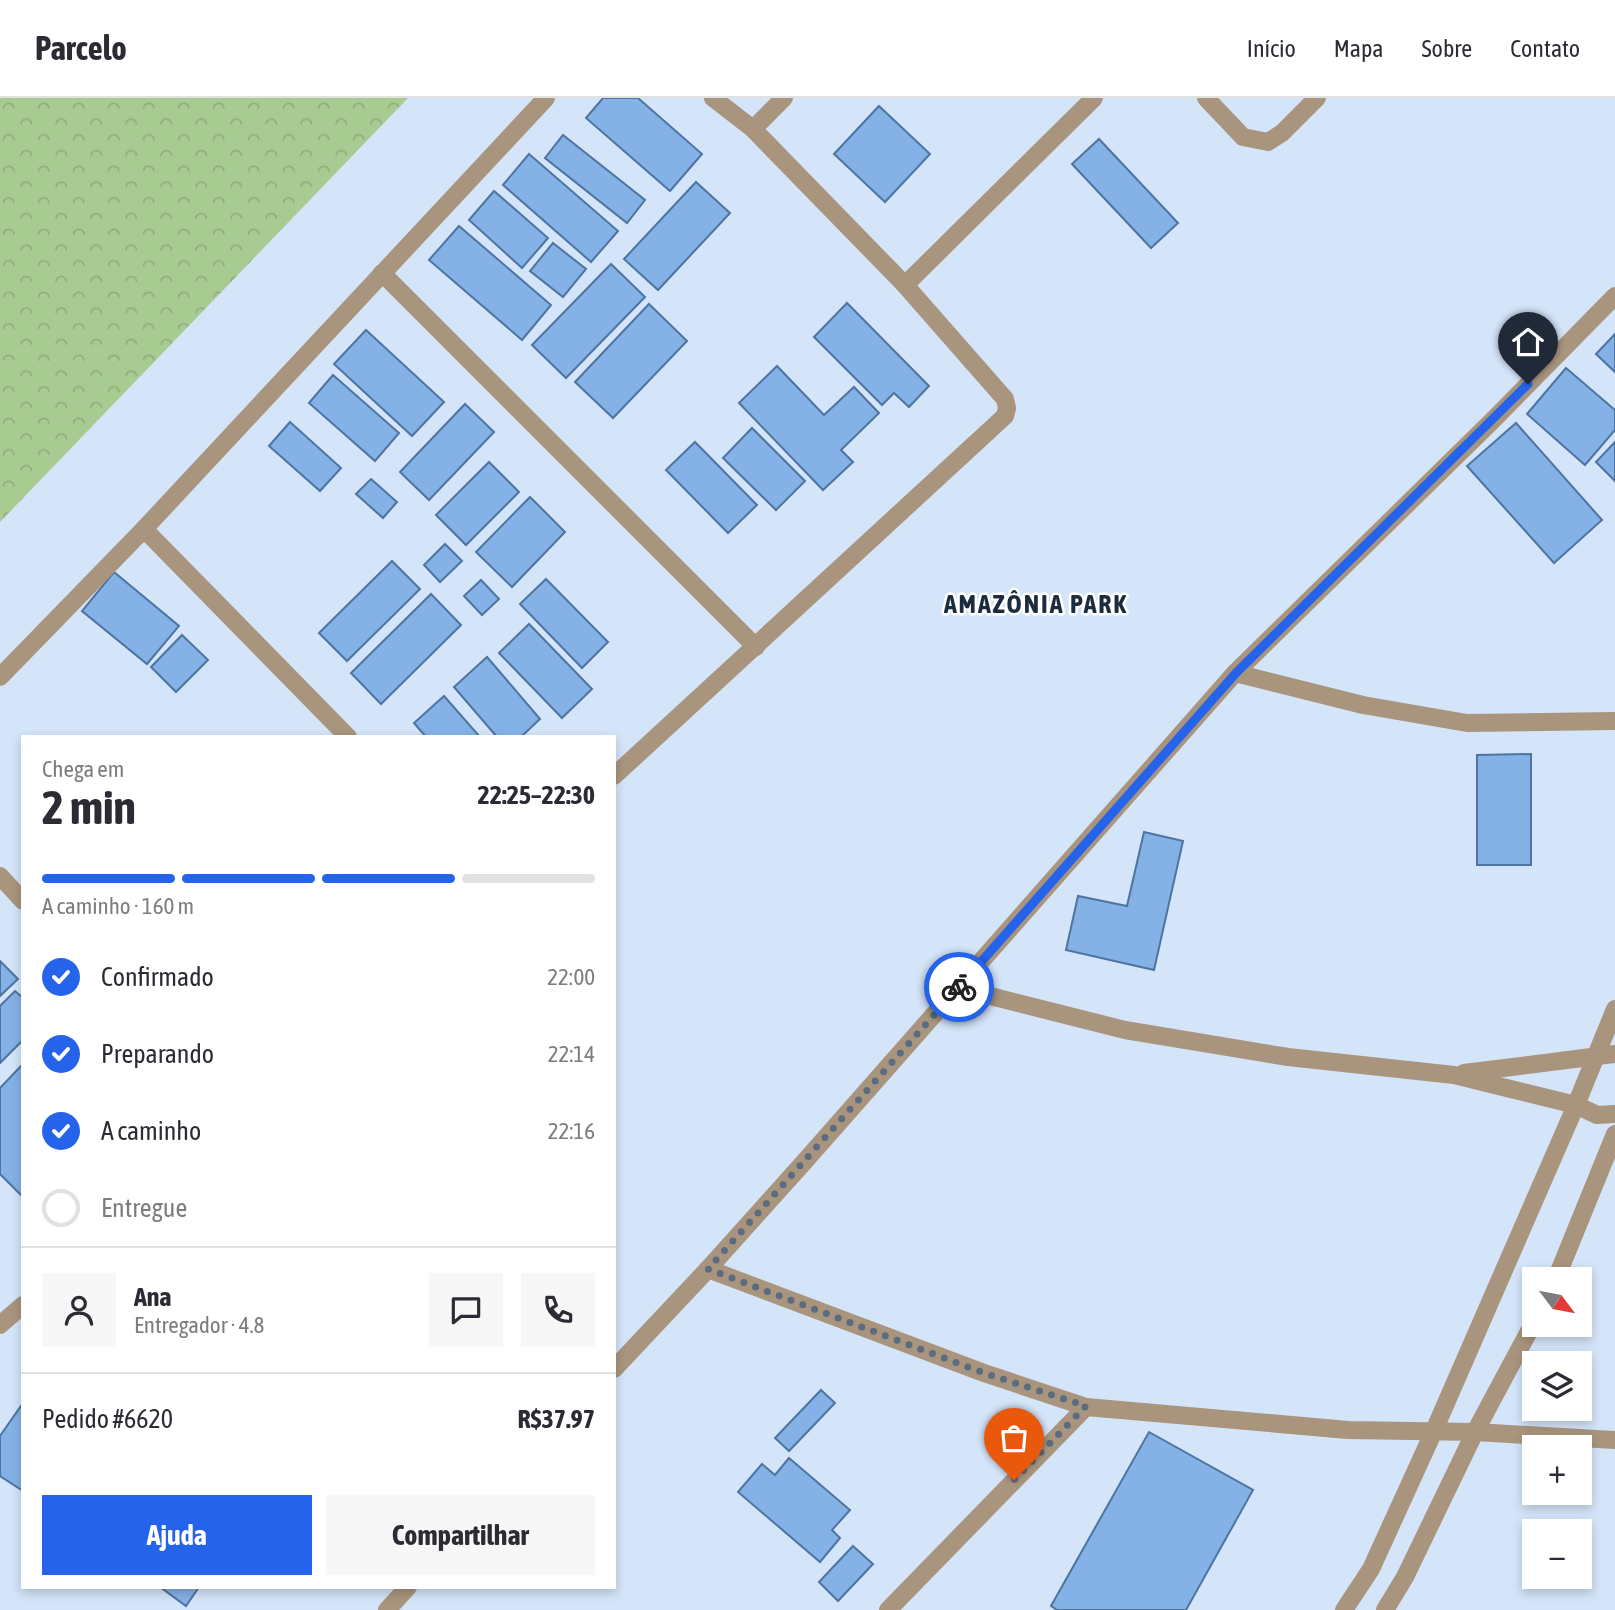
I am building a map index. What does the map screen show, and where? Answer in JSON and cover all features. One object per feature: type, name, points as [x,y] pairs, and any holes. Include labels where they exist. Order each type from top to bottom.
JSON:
[{"type":"street","points":[[0,677],[144,528],[546,98]]},
{"type":"street","points":[[616,774],[1005,416],[1007,408],[1005,399],[905,285],[753,129],[713,98]]},
{"type":"street","points":[[753,129],[784,98]]},
{"type":"street","points":[[905,285],[1094,98]]},
{"type":"street","points":[[1206,98],[1243,137],[1268,142],[1282,133],[1317,98]]},
{"type":"street","points":[[382,273],[756,647]]},
{"type":"street","points":[[616,1367],[708,1269],[1236,673],[1615,296]]},
{"type":"street","points":[[144,528],[346,735]]},
{"type":"street","points":[[1236,673],[1363,705],[1467,723],[1615,721]]},
{"type":"street","points":[[0,876],[21,899]]},
{"type":"street","points":[[958,988],[1125,1030],[1288,1057],[1454,1075],[1576,1105],[1597,1115],[1615,1114]]},
{"type":"street","points":[[1344,1610],[1371,1569],[1433,1433],[1615,1009]]},
{"type":"street","points":[[1454,1075],[1615,1054]]},
{"type":"street","points":[[1561,1267],[1615,1134]]},
{"type":"street","points":[[708,1269],[984,1373],[1086,1406],[1348,1430],[1475,1432],[1615,1440]]},
{"type":"street","points":[[0,1325],[21,1307]]},
{"type":"street","points":[[1385,1610],[1405,1577],[1475,1432],[1526,1337]]},
{"type":"street","points":[[888,1610],[1086,1406]]},
{"type":"street","points":[[387,1610],[406,1589]]},
{"type":"green space","points":[[0,98],[408,98],[0,522]]},
{"type":"building","points":[[603,98],[638,98],[702,154],[670,191],[586,118]]},
{"type":"building","points":[[879,106],[930,154],[885,202],[834,154]]},
{"type":"building","points":[[563,135],[645,200],[627,223],[545,158]]},
{"type":"building","points":[[1099,139],[1178,223],[1151,248],[1072,164]]},
{"type":"building","points":[[529,154],[618,231],[591,262],[503,185]]},
{"type":"building","points":[[696,182],[730,213],[658,290],[624,259]]},
{"type":"building","points":[[494,191],[548,238],[522,268],[469,220]]},
{"type":"building","points":[[459,226],[551,305],[522,340],[429,260]]},
{"type":"building","points":[[553,243],[586,269],[563,297],[530,271]]},
{"type":"building","points":[[611,264],[645,297],[566,378],[532,345]]},
{"type":"building","points":[[847,303],[929,386],[909,407],[894,393],[882,405],[814,337]]},
{"type":"building","points":[[649,304],[687,341],[613,418],[575,382]]},
{"type":"building","points":[[366,330],[444,402],[412,436],[334,364]]},
{"type":"building","points":[[1615,334],[1615,372],[1596,354]]},
{"type":"building","points":[[777,366],[824,415],[854,387],[879,413],[841,450],[853,462],[823,490],[739,403]]},
{"type":"building","points":[[1566,368],[1615,410],[1615,430],[1585,465],[1527,414]]},
{"type":"building","points":[[333,375],[399,433],[375,461],[309,403]]},
{"type":"building","points":[[465,404],[494,432],[429,500],[400,472]]},
{"type":"building","points":[[290,422],[341,468],[320,491],[269,446]]},
{"type":"building","points":[[1516,423],[1602,520],[1554,563],[1467,466]]},
{"type":"building","points":[[752,428],[805,481],[776,510],[723,458]]},
{"type":"building","points":[[695,442],[757,505],[728,533],[666,470]]},
{"type":"building","points":[[1615,442],[1615,481],[1596,462]]},
{"type":"building","points":[[489,462],[519,492],[466,545],[436,515]]},
{"type":"building","points":[[371,479],[397,502],[383,518],[356,494]]},
{"type":"building","points":[[530,497],[565,532],[512,587],[476,552]]},
{"type":"building","points":[[445,544],[462,561],[440,582],[424,565]]},
{"type":"building","points":[[392,561],[420,589],[347,661],[319,633]]},
{"type":"building","points":[[114,572],[179,626],[147,664],[82,611]]},
{"type":"building","points":[[546,579],[608,642],[582,668],[520,604]]},
{"type":"building","points":[[481,580],[499,599],[482,615],[464,596]]},
{"type":"building","points":[[431,594],[461,625],[381,704],[351,673]]},
{"type":"building","points":[[529,624],[592,689],[562,718],[499,653]]},
{"type":"building","points":[[182,635],[208,660],[176,692],[151,667]]},
{"type":"building","points":[[487,657],[540,719],[523,735],[495,735],[454,687]]},
{"type":"building","points":[[444,696],[478,735],[424,735],[414,723]]},
{"type":"building","points":[[1531,754],[1531,865],[1477,865],[1477,755]]},
{"type":"building","points":[[1144,832],[1183,841],[1154,970],[1066,950],[1078,896],[1127,906]]},
{"type":"building","points":[[0,961],[18,979],[0,996]]},
{"type":"building","points":[[15,991],[21,996],[21,1042],[0,1063],[0,1006]]},
{"type":"building","points":[[21,1066],[21,1195],[0,1174],[0,1088]]},
{"type":"building","points":[[821,1390],[835,1403],[789,1451],[775,1438]]},
{"type":"building","points":[[21,1406],[21,1490],[0,1476],[0,1436]]},
{"type":"building","points":[[1149,1432],[1253,1490],[1186,1610],[1057,1610],[1051,1606]]},
{"type":"building","points":[[789,1458],[850,1510],[832,1530],[840,1538],[820,1562],[738,1492],[762,1464],[775,1475]]},
{"type":"building","points":[[853,1546],[873,1564],[838,1601],[819,1582]]},
{"type":"building","points":[[163,1589],[198,1589],[186,1606]]},
{"type":"way so far","points":[[959,987],[708,1269],[984,1373],[1086,1406],[1014,1480]]},
{"type":"district","name":"AMAZÔNIA PARK","points":[[1036,604]]},
{"type":"route","points":[[959,987],[1236,673],[1528,384]]}]
